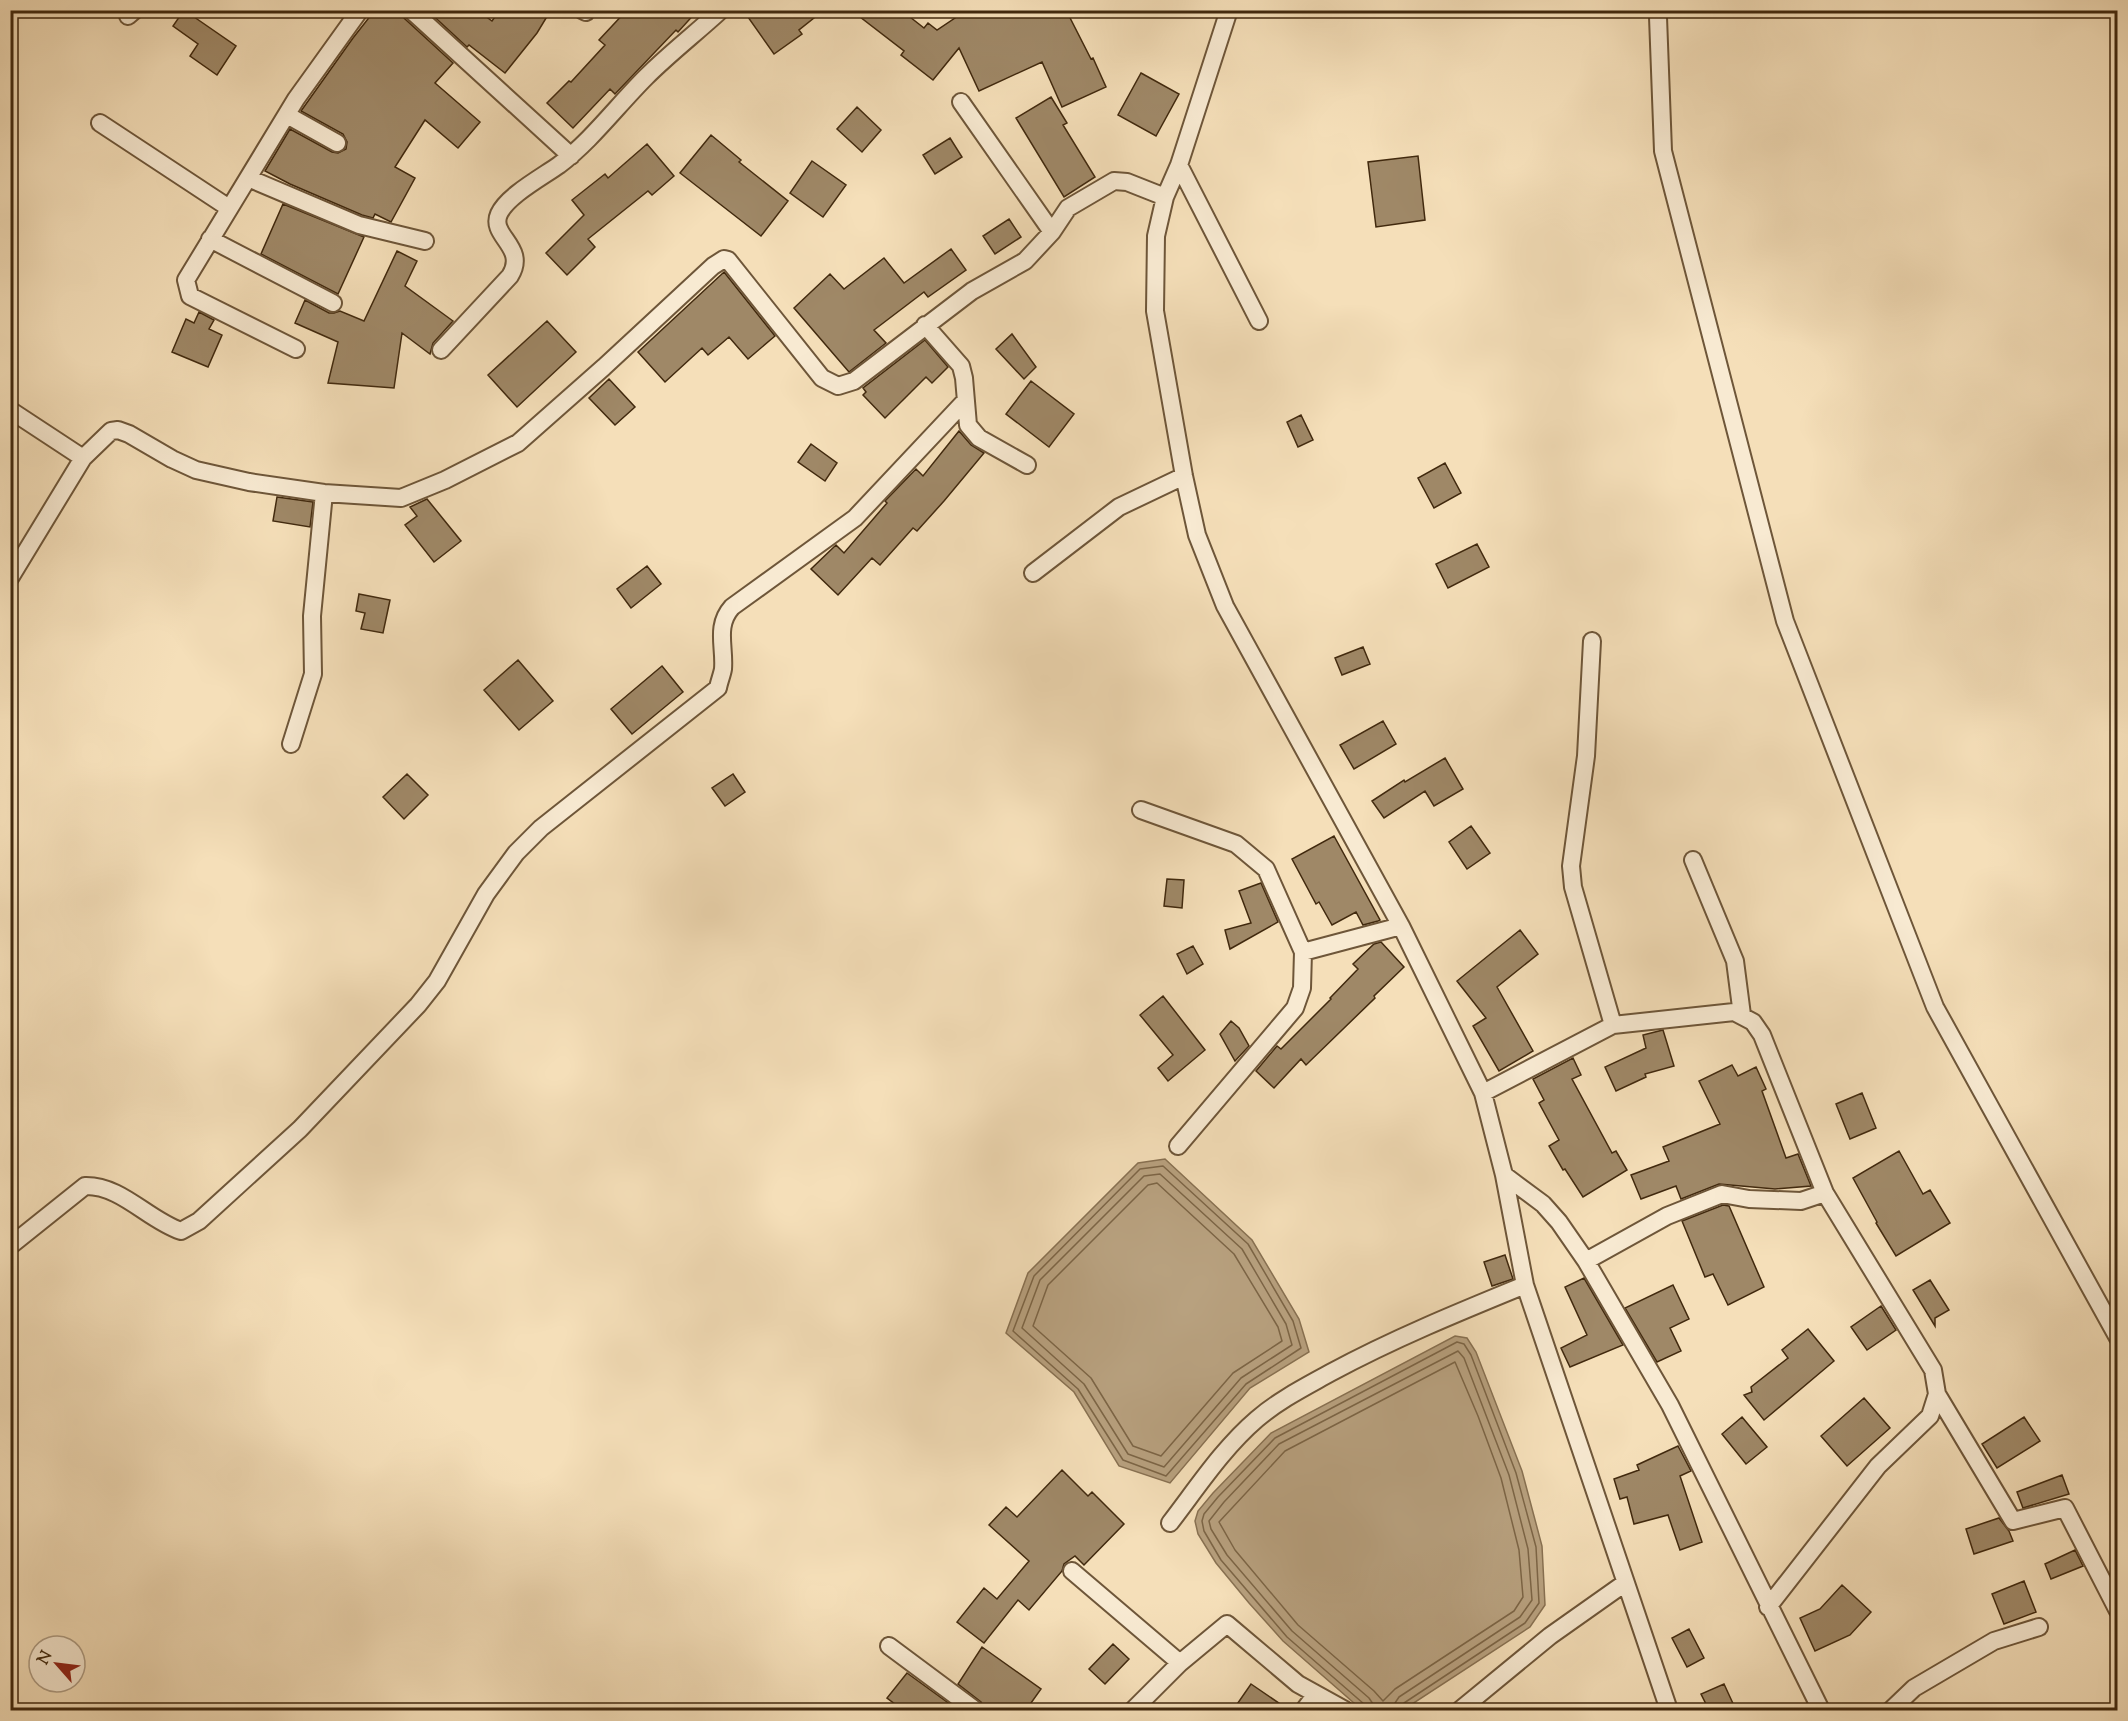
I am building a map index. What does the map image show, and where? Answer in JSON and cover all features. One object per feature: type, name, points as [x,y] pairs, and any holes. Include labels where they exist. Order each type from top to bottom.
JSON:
[{"type":"street","points":[[296,349],[190,296],[186,280],[296,99],[360,10]]},
{"type":"street","points":[[411,10],[571,156]]},
{"type":"street","points":[[441,350],[515,269],[514,252],[500,229],[498,221],[507,202],[571,156],[646,76],[721,10]]},
{"type":"street","points":[[1229,10],[1179,165],[1165,197],[1156,236],[1155,311],[1184,476],[1197,535],[1225,606],[1401,926],[1483,1093],[1504,1175],[1525,1285],[1669,1710]]},
{"type":"street","points":[[1660,10],[1658,17],[1663,151],[1785,621],[1935,1007],[2118,1338]]},
{"type":"street","points":[[961,102],[1052,232]]},
{"type":"street","points":[[287,115],[337,143]]},
{"type":"street","points":[[100,123],[229,208]]},
{"type":"street","points":[[1179,165],[1259,321]]},
{"type":"street","points":[[248,178],[359,225],[425,241]]},
{"type":"street","points":[[10,578],[83,458],[111,431],[118,430],[129,434],[196,470],[249,482],[324,493],[401,498],[446,480],[518,443],[713,266],[724,259],[728,260],[822,378],[838,386],[854,381],[972,291],[1025,261],[1052,232],[1068,208],[1114,181],[1127,182],[1165,197]]},
{"type":"street","points":[[210,239],[333,303]]},
{"type":"street","points":[[925,325],[961,366],[968,425],[979,438],[1027,465]]},
{"type":"street","points":[[10,1246],[85,1186],[96,1185],[108,1189],[168,1227],[181,1231],[199,1221],[300,1129],[418,1005],[437,981],[486,894],[516,853],[540,828],[718,688],[723,670],[722,626],[727,612],[855,518],[965,401]]},
{"type":"street","points":[[10,410],[83,458]]},
{"type":"street","points":[[1033,573],[1119,507],[1184,476]]},
{"type":"street","points":[[291,744],[313,674],[312,616],[324,493]]},
{"type":"street","points":[[1592,641],[1586,756],[1571,866],[1573,887],[1613,1025]]},
{"type":"street","points":[[1141,810],[1236,844],[1266,869],[1303,952],[1302,988],[1295,1008],[1178,1146]]},
{"type":"street","points":[[1693,860],[1735,961],[1742,1015]]},
{"type":"street","points":[[1303,952],[1401,926]]},
{"type":"street","points":[[1483,1093],[1613,1025],[1734,1012],[1753,1022],[1762,1035],[1825,1193],[1933,1370],[1937,1394],[2013,1521],[2065,1508],[2118,1611]]},
{"type":"street","points":[[1504,1175],[1543,1204],[1559,1222],[1586,1261],[1670,1405],[1821,1710]]},
{"type":"street","points":[[1586,1261],[1667,1216],[1722,1194],[1749,1199],[1801,1201],[1825,1193]]},
{"type":"street","points":[[1170,1523],[1233,1443],[1256,1419],[1286,1397],[1406,1335],[1525,1285]]},
{"type":"street","points":[[1768,1607],[1878,1466],[1930,1416],[1937,1394]]},
{"type":"street","points":[[1072,1570],[1180,1663]]},
{"type":"street","points":[[1460,1710],[1550,1636],[1625,1583]]},
{"type":"street","points":[[1133,1710],[1180,1663],[1227,1624],[1298,1683],[1345,1710]]},
{"type":"street","points":[[1891,1710],[1914,1688],[1994,1641],[2039,1627]]},
{"type":"street","points":[[889,1646],[975,1710]]},
{"type":"street","points":[[1305,1710],[1316,1694]]},
{"type":"water","points":[[1165,1159],[1252,1240],[1299,1319],[1309,1352],[1250,1388],[1170,1483],[1119,1466],[1074,1392],[1006,1333],[1028,1273],[1138,1163]]},
{"type":"water","points":[[1455,1336],[1467,1338],[1476,1352],[1522,1471],[1542,1546],[1545,1605],[1530,1627],[1403,1710],[1362,1710],[1283,1641],[1249,1603],[1216,1563],[1198,1534],[1195,1521],[1198,1511],[1213,1493],[1271,1433]]},
{"type":"building","points":[[184,10],[236,46],[217,75],[190,56],[198,44],[173,26]]},
{"type":"building","points":[[375,10],[401,10],[404,18],[453,63],[435,83],[480,122],[458,148],[425,120],[395,167],[415,178],[391,222],[375,214],[373,218],[362,215],[265,171],[290,129],[332,152],[338,153],[346,149],[347,142],[343,134],[301,111]]},
{"type":"building","points":[[427,10],[477,10],[492,21],[500,10],[551,10],[537,33],[505,73],[469,45],[467,47]]},
{"type":"building","points":[[627,10],[698,10],[615,94],[610,89],[573,128],[547,103],[569,81],[571,82],[605,45],[599,40]]},
{"type":"building","points":[[743,10],[824,10],[799,30],[802,34],[774,54]]},
{"type":"building","points":[[851,10],[901,10],[924,28],[928,23],[937,30],[967,10],[1066,10],[1091,59],[1093,58],[1106,87],[1062,107],[1042,62],[979,91],[959,48],[933,80],[901,55],[904,51]]},
{"type":"building","points":[[1141,73],[1179,94],[1156,136],[1118,115]]},
{"type":"building","points":[[1051,97],[1067,123],[1063,125],[1095,177],[1064,197],[1016,118]]},
{"type":"building","points":[[857,107],[881,130],[862,152],[837,129]]},
{"type":"building","points":[[711,135],[741,160],[739,162],[788,201],[761,236],[680,173]]},
{"type":"building","points":[[950,138],[962,157],[935,174],[923,155]]},
{"type":"building","points":[[647,144],[674,176],[652,195],[648,191],[588,239],[595,247],[567,275],[546,253],[584,215],[572,200],[605,174],[608,178]]},
{"type":"building","points":[[1418,156],[1425,220],[1376,227],[1368,162]]},
{"type":"building","points":[[812,161],[846,185],[823,217],[790,193]]},
{"type":"building","points":[[283,204],[364,237],[338,294],[261,254]]},
{"type":"building","points":[[1009,219],[1021,237],[995,254],[983,236]]},
{"type":"building","points":[[951,249],[966,270],[928,297],[924,292],[874,330],[886,343],[849,372],[794,308],[830,274],[844,289],[884,258],[904,283]]},
{"type":"building","points":[[397,251],[417,261],[405,286],[453,321],[433,343],[430,354],[402,333],[394,388],[328,383],[338,342],[295,323],[305,300],[329,313],[340,311],[364,321]]},
{"type":"building","points":[[724,272],[775,336],[748,359],[729,337],[708,355],[702,348],[665,382],[638,352]]},
{"type":"building","points":[[199,312],[214,320],[209,329],[222,335],[208,367],[172,352],[186,319],[194,323]]},
{"type":"building","points":[[547,321],[576,352],[517,407],[488,375]]},
{"type":"building","points":[[1012,334],[1036,367],[1024,379],[996,349]]},
{"type":"building","points":[[925,340],[948,367],[932,383],[926,377],[885,418],[863,395],[866,392],[863,388]]},
{"type":"building","points":[[609,379],[635,407],[615,425],[589,398]]},
{"type":"building","points":[[1031,381],[1074,414],[1049,447],[1006,414]]},
{"type":"building","points":[[1301,415],[1313,440],[1298,447],[1287,422]]},
{"type":"building","points":[[959,431],[971,445],[984,453],[917,531],[913,528],[880,565],[872,558],[838,595],[811,569],[836,545],[844,553],[887,503],[885,501],[916,469],[923,476]]},
{"type":"building","points":[[811,444],[837,463],[825,481],[798,462]]},
{"type":"building","points":[[1445,463],[1461,493],[1434,508],[1418,478]]},
{"type":"building","points":[[277,497],[313,502],[310,527],[273,521]]},
{"type":"building","points":[[427,499],[461,541],[434,562],[405,525],[417,516],[410,507]]},
{"type":"building","points":[[1477,544],[1489,567],[1448,588],[1436,564]]},
{"type":"building","points":[[647,566],[661,584],[631,608],[617,589]]},
{"type":"building","points":[[359,594],[390,600],[383,633],[361,629],[365,613],[356,611]]},
{"type":"building","points":[[1363,647],[1370,664],[1342,675],[1335,658]]},
{"type":"building","points":[[518,660],[553,701],[519,730],[484,690]]},
{"type":"building","points":[[662,666],[683,692],[632,734],[611,709]]},
{"type":"building","points":[[1383,721],[1396,744],[1354,769],[1340,745]]},
{"type":"building","points":[[1445,758],[1463,789],[1434,806],[1425,791],[1384,818],[1372,801],[1404,780],[1405,782]]},
{"type":"building","points":[[407,774],[428,795],[404,819],[383,797]]},
{"type":"building","points":[[733,774],[745,792],[725,806],[712,788]]},
{"type":"building","points":[[1471,826],[1490,853],[1467,869],[1449,842]]},
{"type":"building","points":[[1334,836],[1380,920],[1363,925],[1356,912],[1332,925],[1319,902],[1316,904],[1292,859]]},
{"type":"building","points":[[1167,879],[1184,880],[1182,908],[1164,906]]},
{"type":"building","points":[[1261,883],[1278,922],[1230,949],[1225,930],[1251,923],[1239,891]]},
{"type":"building","points":[[1520,930],[1538,954],[1497,987],[1533,1051],[1499,1071],[1473,1026],[1486,1018],[1457,981]]},
{"type":"building","points":[[1381,942],[1404,967],[1306,1065],[1301,1059],[1274,1088],[1256,1071],[1277,1046],[1281,1049],[1331,999],[1358,969],[1353,964],[1374,944]]},
{"type":"building","points":[[1193,946],[1203,964],[1187,974],[1177,954]]},
{"type":"building","points":[[1163,996],[1205,1050],[1168,1081],[1158,1068],[1173,1055],[1140,1015]]},
{"type":"building","points":[[1231,1021],[1239,1028],[1249,1046],[1235,1061],[1220,1034]]},
{"type":"building","points":[[1663,1030],[1674,1066],[1645,1074],[1646,1077],[1616,1091],[1605,1067],[1646,1048],[1643,1035]]},
{"type":"building","points":[[1573,1058],[1581,1075],[1572,1079],[1612,1153],[1616,1151],[1627,1170],[1583,1197],[1549,1146],[1559,1140],[1539,1103],[1544,1100],[1533,1079]]},
{"type":"building","points":[[1732,1065],[1738,1076],[1756,1067],[1766,1089],[1762,1091],[1786,1158],[1798,1154],[1811,1186],[1775,1189],[1719,1184],[1681,1199],[1676,1186],[1641,1199],[1631,1175],[1669,1161],[1663,1147],[1720,1124],[1699,1081]]},
{"type":"building","points":[[1862,1093],[1876,1128],[1850,1139],[1836,1104]]},
{"type":"building","points":[[1899,1151],[1923,1194],[1930,1190],[1950,1223],[1896,1256],[1853,1178]]},
{"type":"building","points":[[1723,1205],[1729,1206],[1764,1287],[1728,1305],[1713,1274],[1705,1277],[1682,1221]]},
{"type":"building","points":[[1505,1255],[1513,1279],[1492,1286],[1484,1262]]},
{"type":"building","points":[[1584,1278],[1623,1345],[1570,1367],[1561,1348],[1587,1335],[1565,1287]]},
{"type":"building","points":[[1930,1280],[1949,1310],[1935,1318],[1935,1326],[1913,1290]]},
{"type":"building","points":[[1673,1285],[1689,1319],[1670,1328],[1681,1351],[1657,1362],[1625,1308]]},
{"type":"building","points":[[1881,1306],[1896,1330],[1867,1350],[1851,1327]]},
{"type":"building","points":[[1808,1329],[1834,1361],[1764,1420],[1744,1395],[1752,1392],[1751,1387],[1788,1358],[1782,1350]]},
{"type":"building","points":[[1864,1398],[1890,1428],[1847,1466],[1821,1436]]},
{"type":"building","points":[[1742,1417],[1767,1447],[1746,1464],[1722,1434]]},
{"type":"building","points":[[2024,1417],[2040,1441],[1997,1468],[1982,1444]]},
{"type":"building","points":[[1678,1446],[1691,1471],[1680,1476],[1702,1542],[1680,1550],[1668,1515],[1634,1524],[1627,1497],[1620,1499],[1614,1479],[1639,1470],[1637,1465]]},
{"type":"building","points":[[1062,1470],[1088,1496],[1092,1492],[1124,1524],[1084,1565],[1075,1556],[1064,1564],[1062,1571],[1029,1610],[1018,1600],[984,1643],[957,1622],[984,1588],[997,1599],[1029,1561],[989,1525],[1006,1507],[1017,1517]]},
{"type":"building","points":[[2062,1475],[2069,1494],[2023,1508],[2017,1492]]},
{"type":"building","points":[[1999,1518],[2013,1541],[1974,1554],[1966,1529]]},
{"type":"building","points":[[2075,1550],[2083,1566],[2051,1579],[2045,1564]]},
{"type":"building","points":[[2024,1581],[2036,1612],[2004,1624],[1992,1594]]},
{"type":"building","points":[[1842,1585],[1871,1612],[1850,1635],[1815,1651],[1800,1618],[1820,1609]]},
{"type":"building","points":[[1689,1629],[1704,1658],[1687,1667],[1672,1638]]},
{"type":"building","points":[[1113,1644],[1129,1659],[1105,1684],[1089,1669]]},
{"type":"building","points":[[982,1647],[1041,1689],[1026,1710],[985,1710],[981,1702],[958,1684]]},
{"type":"building","points":[[907,1673],[958,1710],[903,1710],[887,1698]]},
{"type":"building","points":[[1251,1684],[1289,1710],[1233,1710]]},
{"type":"building","points":[[1724,1684],[1736,1710],[1709,1710],[1701,1694]]}]
